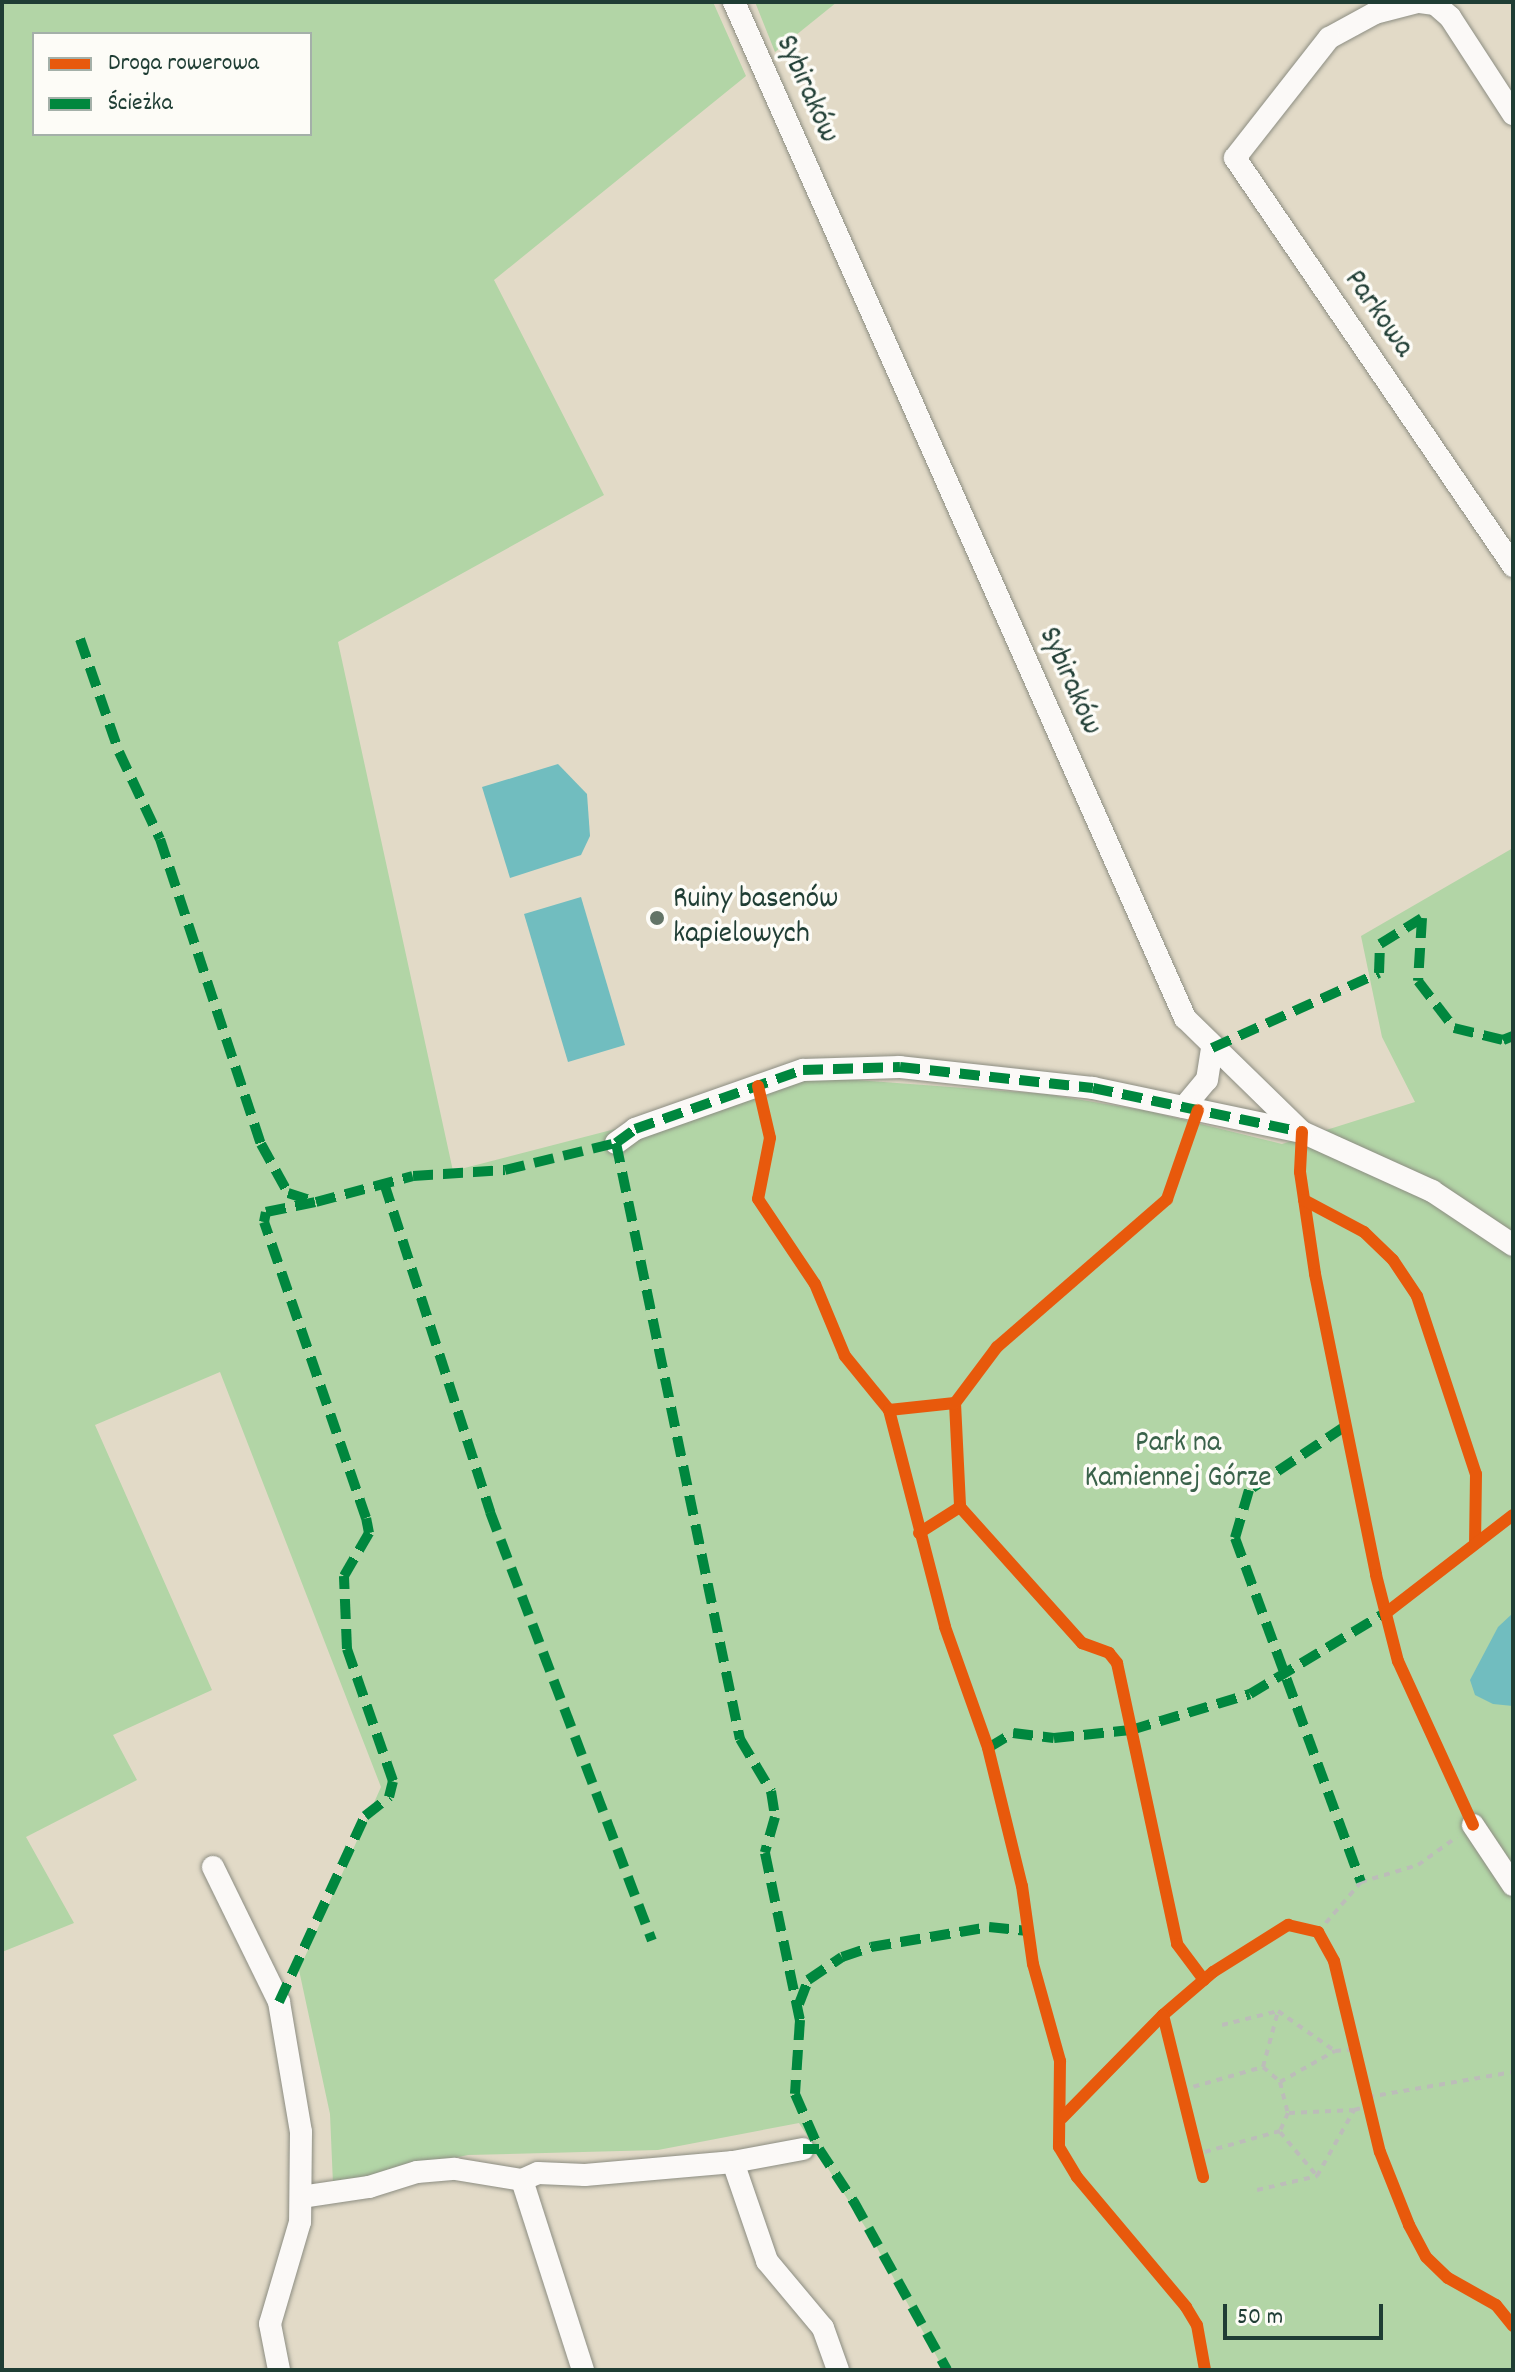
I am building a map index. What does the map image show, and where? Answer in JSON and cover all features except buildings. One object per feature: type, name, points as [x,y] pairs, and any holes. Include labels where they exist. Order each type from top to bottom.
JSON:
[{"type":"street","name":"Sybiraków","points":[[734,2],[1185,1018],[1212,1048],[1302,1132],[1432,1191],[1513,1245]]},
{"type":"street","points":[[1419,2],[1435,4],[1450,17],[1513,114]]},
{"type":"street","name":"Parkowa","points":[[1419,2],[1362,18],[1329,38],[1282,102],[1235,158],[1513,566]]},
{"type":"street","points":[[1184,1107],[1207,1080],[1212,1048]]},
{"type":"street","points":[[616,1143],[635,1129],[803,1070],[900,1067],[1093,1088],[1302,1132]]},
{"type":"street","points":[[1473,1825],[1513,1885]]},
{"type":"street","points":[[213,1867],[287,2027],[301,2132],[301,2197],[297,2240],[270,2324],[279,2370]]},
{"type":"street","points":[[301,2197],[369,2187],[417,2172],[455,2169],[522,2180],[538,2173],[585,2175],[733,2162],[803,2149]]},
{"type":"street","points":[[733,2162],[767,2261],[823,2328],[838,2370]]},
{"type":"street","points":[[522,2180],[583,2370]]},
{"type":"path","points":[[1318,1932],[1361,1882],[1418,1865],[1473,1825]]},
{"type":"path","points":[[1263,2067],[1278,2011]]},
{"type":"path","points":[[1222,2025],[1278,2011],[1335,2051]]},
{"type":"path","points":[[1280,2082],[1335,2051],[1357,2049]]},
{"type":"path","points":[[1263,2067],[1280,2082],[1288,2113],[1280,2131]]},
{"type":"path","points":[[1182,2090],[1263,2067]]},
{"type":"path","points":[[1368,2097],[1513,2072]]},
{"type":"path","points":[[1288,2113],[1354,2110],[1368,2106],[1380,2152],[1426,2257],[1448,2278],[1496,2305],[1513,2326]]},
{"type":"path","points":[[1257,2190],[1317,2176],[1354,2110]]},
{"type":"path","points":[[1280,2131],[1317,2176]]},
{"type":"path","points":[[1197,2154],[1280,2131]]},
{"type":"green space","name":"Park na Kamiennej Górze","points":[[2,2],[713,2],[746,76],[494,280],[604,495],[338,642],[453,1171],[816,1077],[1046,1094],[1148,1111],[1282,1144],[1415,1102],[1382,1037],[1361,936],[1513,848],[1513,2370],[944,2370],[869,2233],[799,2123],[658,2150],[468,2155],[333,2184],[330,2114],[299,1970],[381,1787],[220,1372],[95,1425],[212,1690],[113,1735],[137,1780],[26,1837],[74,1923],[2,1952]]},
{"type":"green space","points":[[755,2],[837,2],[775,52]]},
{"type":"water","points":[[558,764],[587,794],[590,836],[581,855],[510,878],[482,787]]},
{"type":"water","points":[[581,897],[625,1045],[568,1062],[524,914]]},
{"type":"water","points":[[1513,1613],[1513,1706],[1493,1704],[1475,1695],[1470,1680],[1498,1627]]},
{"type":"marked path","points":[[80,639],[119,752],[160,839],[261,1144],[288,1193],[316,1202],[413,1176],[505,1170],[616,1143],[740,1739],[771,1791],[775,1817],[765,1853],[800,2020],[795,2094],[819,2149]]},
{"type":"marked path","points":[[1212,1048],[1379,973],[1380,944],[1422,918],[1418,981],[1454,1028],[1503,1040],[1513,1036]]},
{"type":"marked path","points":[[616,1143],[635,1129],[803,1070],[900,1067],[1093,1088],[1302,1132],[1302,1138]]},
{"type":"marked path","points":[[384,1183],[490,1512],[652,1940]]},
{"type":"marked path","points":[[279,2002],[365,1816],[389,1797],[393,1781],[347,1649],[344,1576],[369,1533],[366,1518],[264,1222],[266,1212],[315,1202]]},
{"type":"marked path","points":[[1344,1427],[1249,1490],[1235,1538],[1361,1882]]},
{"type":"marked path","points":[[988,1748],[1013,1733],[1054,1738],[1131,1730],[1250,1694],[1390,1610]]},
{"type":"marked path","points":[[799,2004],[808,1980],[842,1957],[871,1947],[989,1927],[1028,1931]]},
{"type":"marked path","points":[[803,2149],[819,2149],[854,2202],[947,2370]]},
{"type":"cycle path","points":[[758,1086],[770,1138],[758,1199],[815,1284],[845,1356],[889,1410],[945,1627],[988,1748],[1022,1886],[1033,1964],[1060,2061],[1059,2147],[1077,2177],[1186,2307],[1197,2325],[1205,2370]]},
{"type":"cycle path","points":[[889,1410],[955,1403],[997,1347],[1167,1199],[1198,1110]]},
{"type":"cycle path","points":[[1302,1132],[1300,1172],[1315,1274],[1376,1575],[1398,1661],[1473,1825]]},
{"type":"cycle path","points":[[1304,1200],[1364,1232],[1393,1260],[1417,1296],[1476,1474],[1475,1542]]},
{"type":"cycle path","points":[[955,1403],[960,1507]]},
{"type":"cycle path","points":[[919,1533],[960,1507],[1082,1643],[1109,1653],[1117,1663],[1177,1944],[1204,1980]]},
{"type":"cycle path","points":[[1386,1613],[1513,1515]]},
{"type":"cycle path","points":[[1163,2015],[1213,1972],[1288,1925],[1318,1932],[1334,1961],[1380,2152],[1409,2225],[1426,2257],[1448,2278],[1496,2305],[1513,2326]]},
{"type":"cycle path","points":[[1062,2118],[1163,2015],[1203,2177]]},
{"type":"place","name":"Ruiny basenów kapielowych","points":[[657,918]]}]
